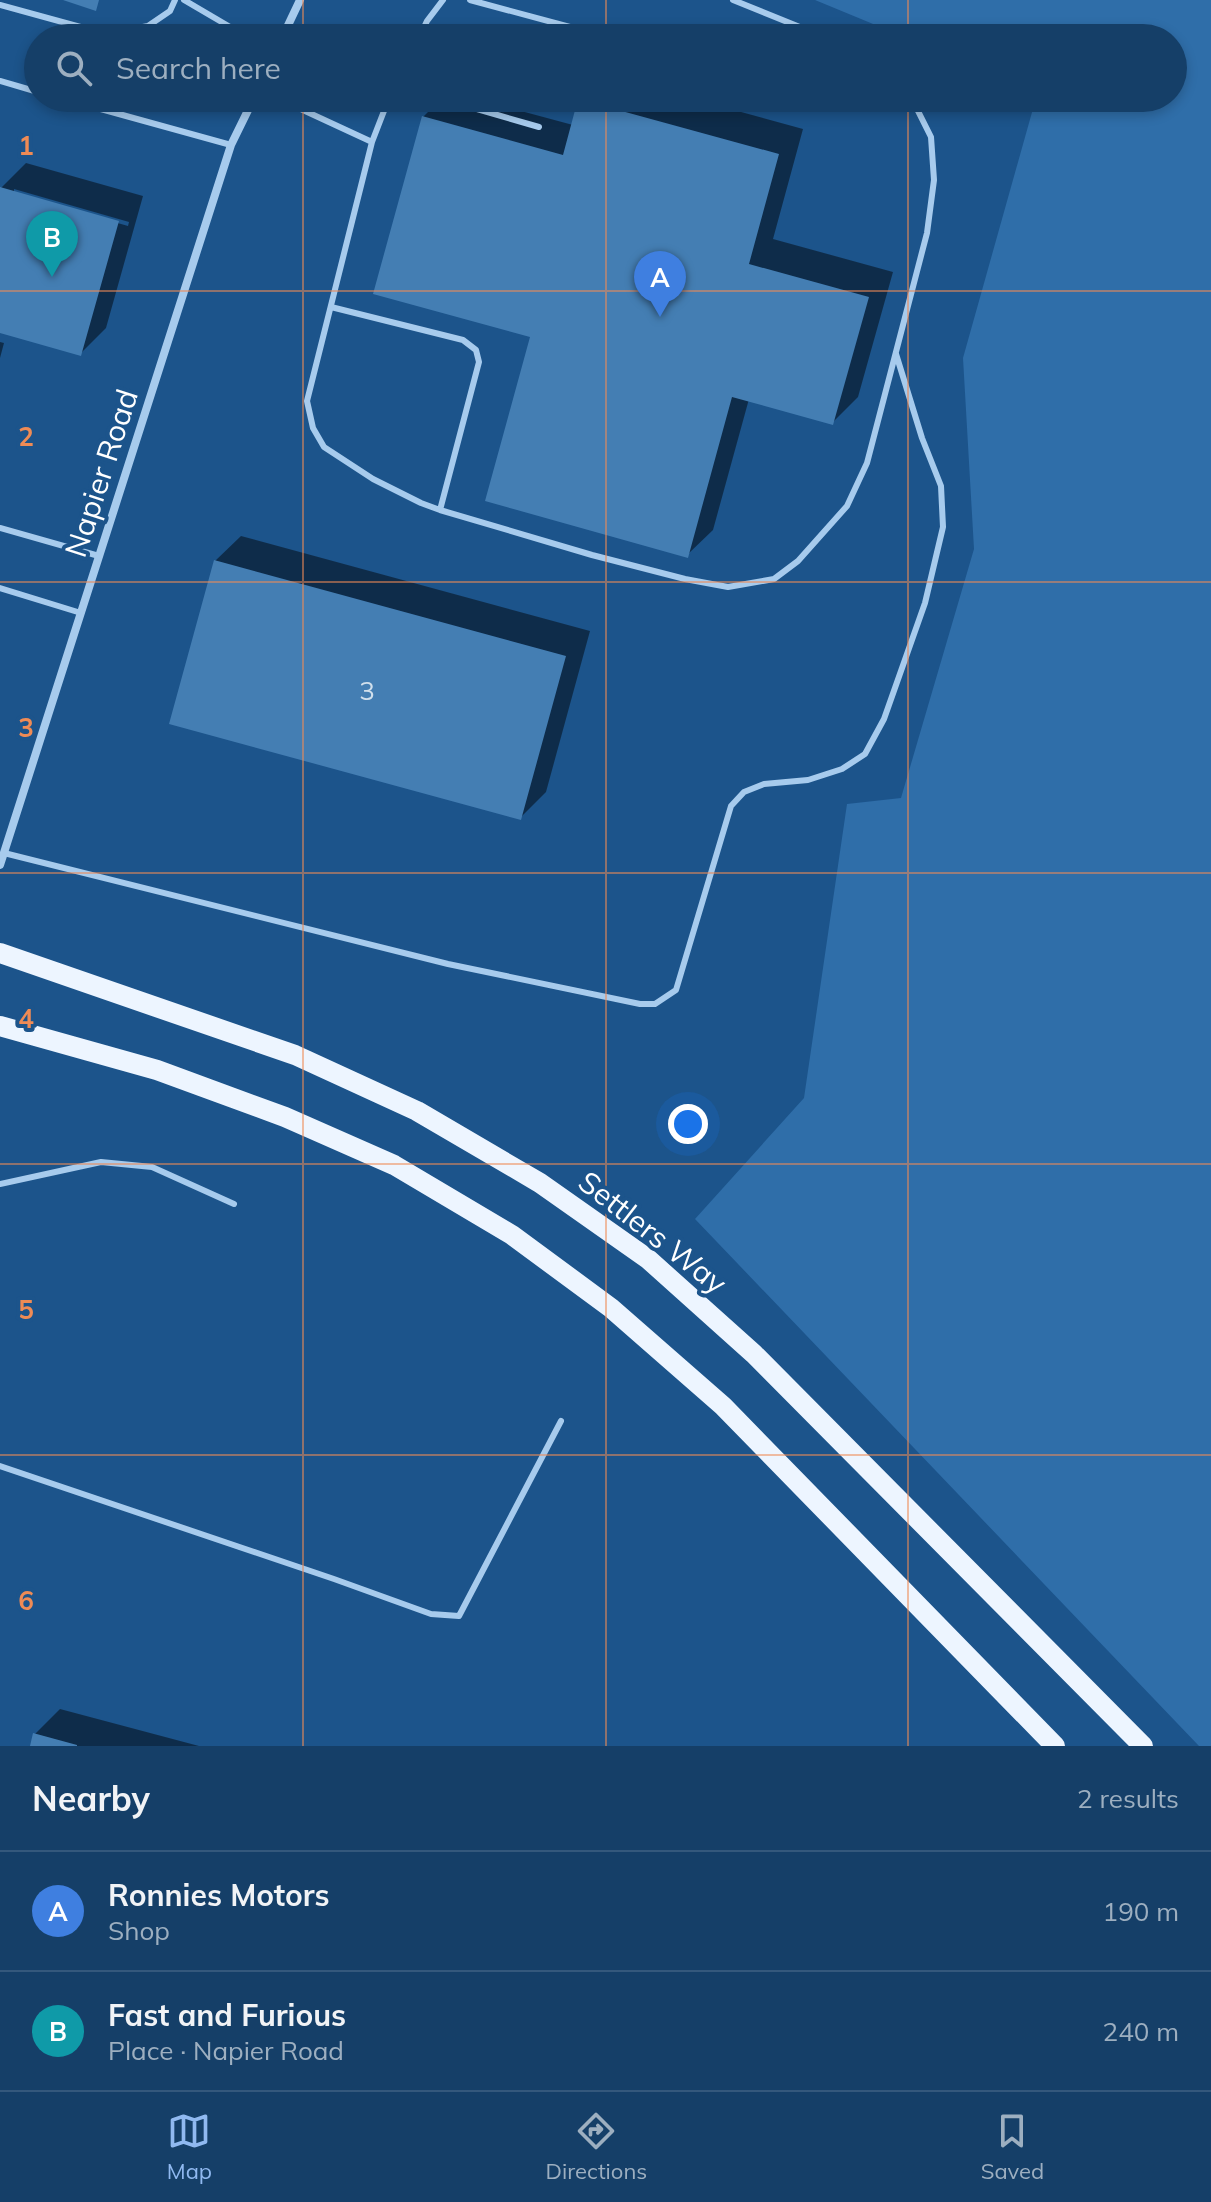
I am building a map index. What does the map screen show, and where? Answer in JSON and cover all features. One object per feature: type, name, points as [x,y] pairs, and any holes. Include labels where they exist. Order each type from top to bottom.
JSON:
[{"type":"main road","name":"Settlers Way","points":[[0,953],[295,1055],[417,1111],[540,1183],[648,1259],[754,1354],[1143,1746]]},
{"type":"main road","points":[[0,1026],[157,1070],[285,1117],[394,1165],[512,1235],[611,1308],[723,1406],[1055,1746]]},
{"type":"street","points":[[289,24],[300,0]]},
{"type":"street","name":"Napier Road","points":[[0,865],[231,145],[247,112]]},
{"type":"lane","points":[[151,24],[170,11],[175,0]]},
{"type":"lane","points":[[184,0],[223,24]]},
{"type":"lane","points":[[426,24],[443,0]]},
{"type":"lane","points":[[470,0],[559,24]]},
{"type":"lane","points":[[733,0],[792,24]]},
{"type":"lane","points":[[0,5],[69,24]]},
{"type":"lane","points":[[0,81],[24,88]]},
{"type":"lane","points":[[112,112],[231,145]]},
{"type":"lane","points":[[307,112],[372,142]]},
{"type":"lane","points":[[384,112],[372,142],[307,401],[313,428],[324,447],[373,479],[440,510],[592,555],[728,587],[774,579],[798,561],[847,506],[867,463],[927,233],[934,180],[931,137],[918,112]]},
{"type":"lane","points":[[487,112],[539,127]]},
{"type":"lane","points":[[331,307],[463,340],[476,350],[479,362],[440,510]]},
{"type":"lane","points":[[4,853],[448,964],[640,1004],[655,1004],[676,990],[731,806],[744,792],[764,784],[808,780],[842,769],[865,754],[884,719],[925,603],[943,527],[941,486],[922,438],[896,354]]},
{"type":"lane","points":[[0,528],[99,556]]},
{"type":"lane","points":[[0,588],[81,613]]},
{"type":"lane","points":[[0,1184],[101,1162],[152,1167],[234,1204]]},
{"type":"lane","points":[[0,1466],[431,1614],[459,1616],[561,1421]]},
{"type":"shaded area","points":[[815,0],[1211,0],[1211,1746],[1199,1746],[695,1219],[804,1098],[847,804],[901,798],[974,549],[963,358],[1032,112],[1187,112],[1187,24],[873,24]]},
{"type":"building","points":[[63,0],[99,0],[96,11]]},
{"type":"building","points":[[575,112],[626,112],[779,154],[749,264],[869,297],[833,425],[732,397],[688,558],[485,501],[530,337],[373,294],[422,116],[563,155]]},
{"type":"building","points":[[0,187],[119,221],[81,356],[0,333]]},
{"type":"building","points":[[214,560],[566,656],[521,820],[169,724]]},
{"type":"building","points":[[33,1733],[77,1745],[77,1746],[30,1746]]},
{"type":"place","name":"Fast and Furious","points":[[52,277]]},
{"type":"place","name":"Ronnies Motors","points":[[660,317]]}]
